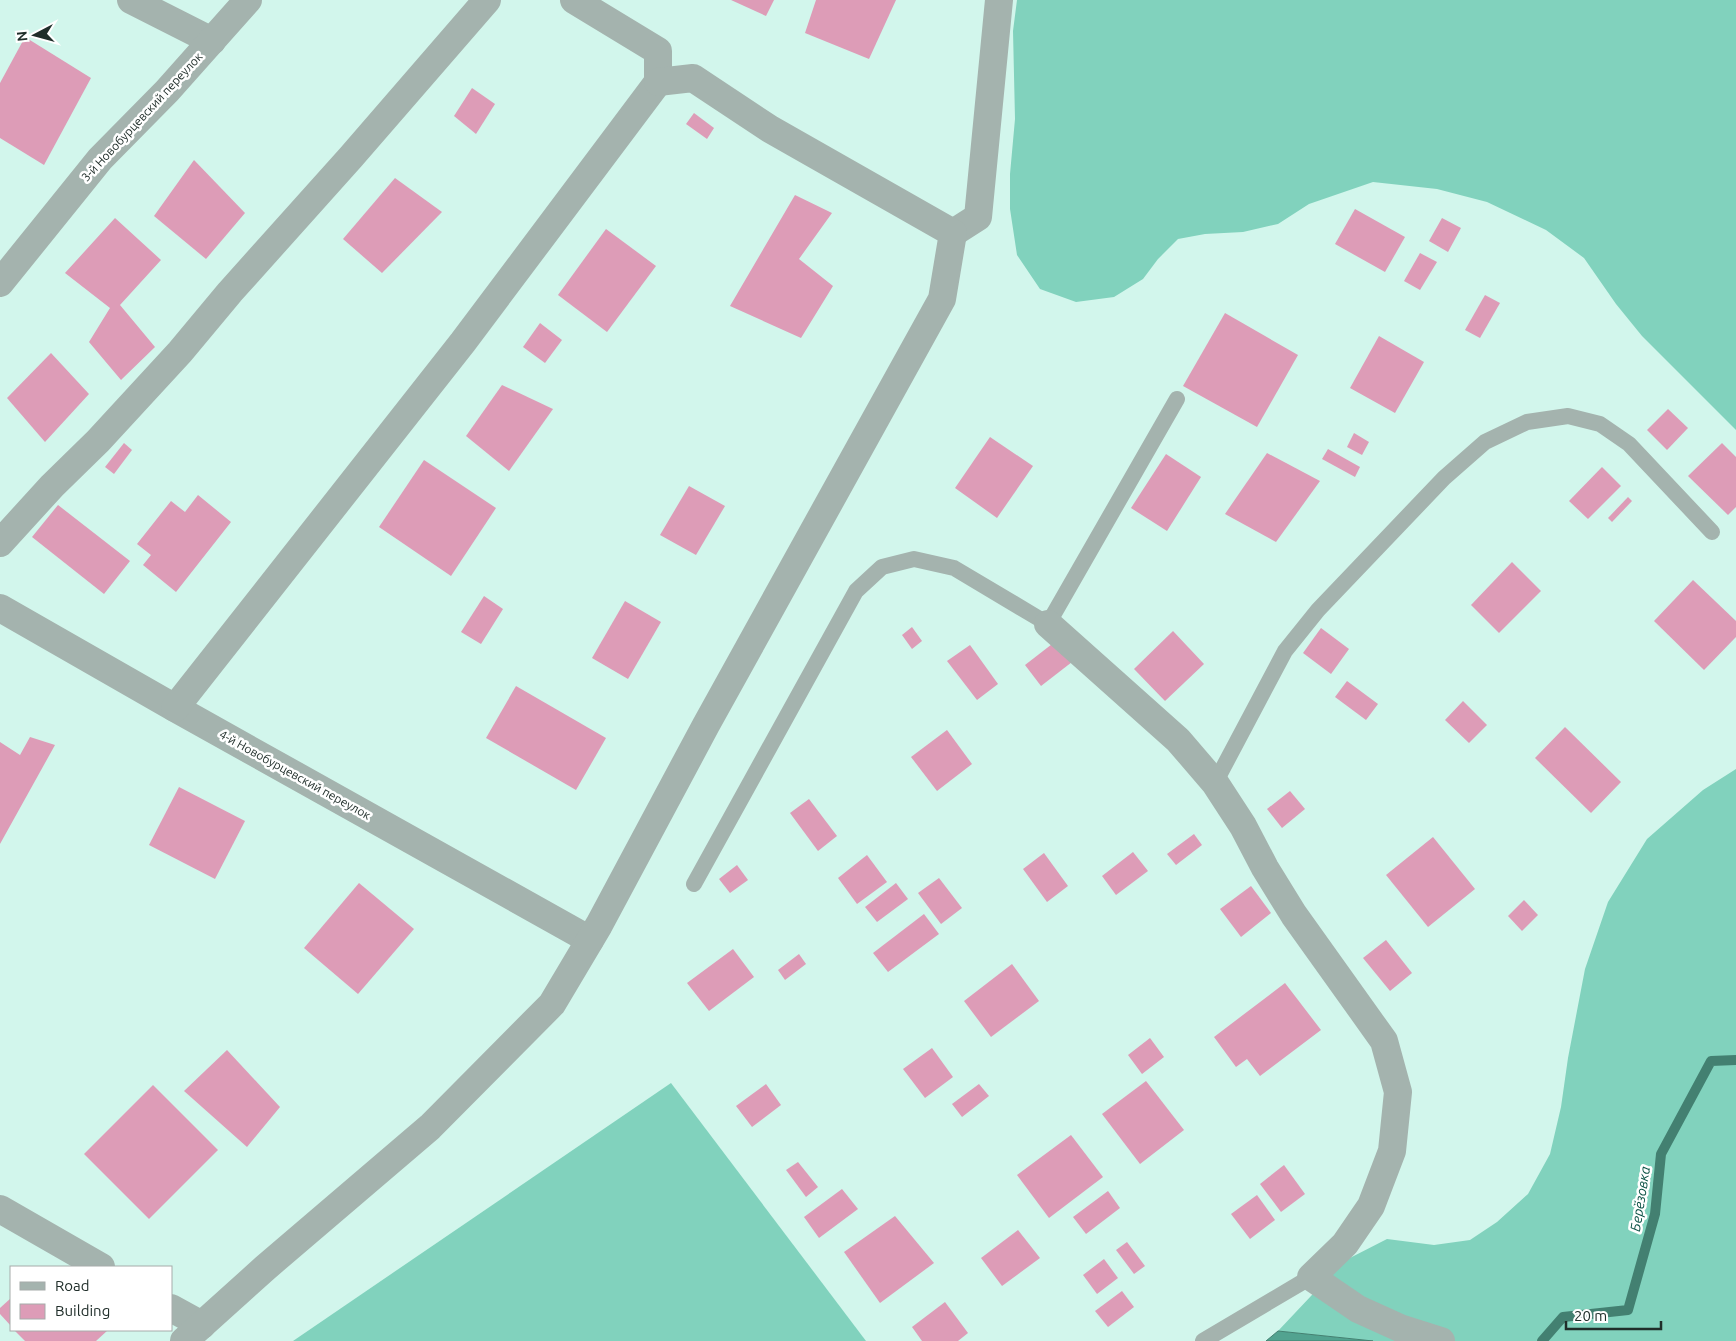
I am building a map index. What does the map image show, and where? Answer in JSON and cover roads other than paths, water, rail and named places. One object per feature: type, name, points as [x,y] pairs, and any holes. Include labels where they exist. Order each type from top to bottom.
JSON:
[{"type":"street","points":[[131,0],[212,41]]},
{"type":"street","name":"3-й Новобурцевский переулок","points":[[0,283],[100,159],[167,91],[248,0]]},
{"type":"street","points":[[0,543],[180,352],[230,292],[358,150],[487,0]]},
{"type":"street","points":[[175,708],[463,342],[658,82],[658,51],[574,0]]},
{"type":"street","points":[[172,1309],[193,1333],[265,1268],[430,1127],[552,1004],[590,940],[706,725],[942,299],[953,233],[978,217],[999,0]]},
{"type":"street","points":[[658,82],[693,78],[770,129],[953,233]]},
{"type":"street","name":"4-й Новобурцевский переулок","points":[[0,608],[590,940]]},
{"type":"street","points":[[1048,624],[1178,740],[1215,783],[1243,826],[1265,868],[1294,915],[1384,1041],[1398,1092],[1392,1151],[1371,1206],[1345,1244],[1311,1277],[1358,1309],[1400,1328],[1441,1341]]},
{"type":"street","points":[[0,1209],[99,1266]]},
{"type":"lane","points":[[694,884],[856,591],[882,567],[914,559],[954,568],[1048,624],[1177,399]]},
{"type":"lane","points":[[1215,783],[1285,651],[1318,610],[1444,478],[1485,442],[1535,420],[1568,416],[1600,424],[1629,444],[1712,532]]},
{"type":"lane","points":[[1203,1341],[1311,1277]]},
{"type":"waterway","name":"Берёзовка","points":[[1542,1341],[1563,1317],[1628,1310],[1655,1214],[1661,1154],[1711,1061],[1736,1060]]}]
